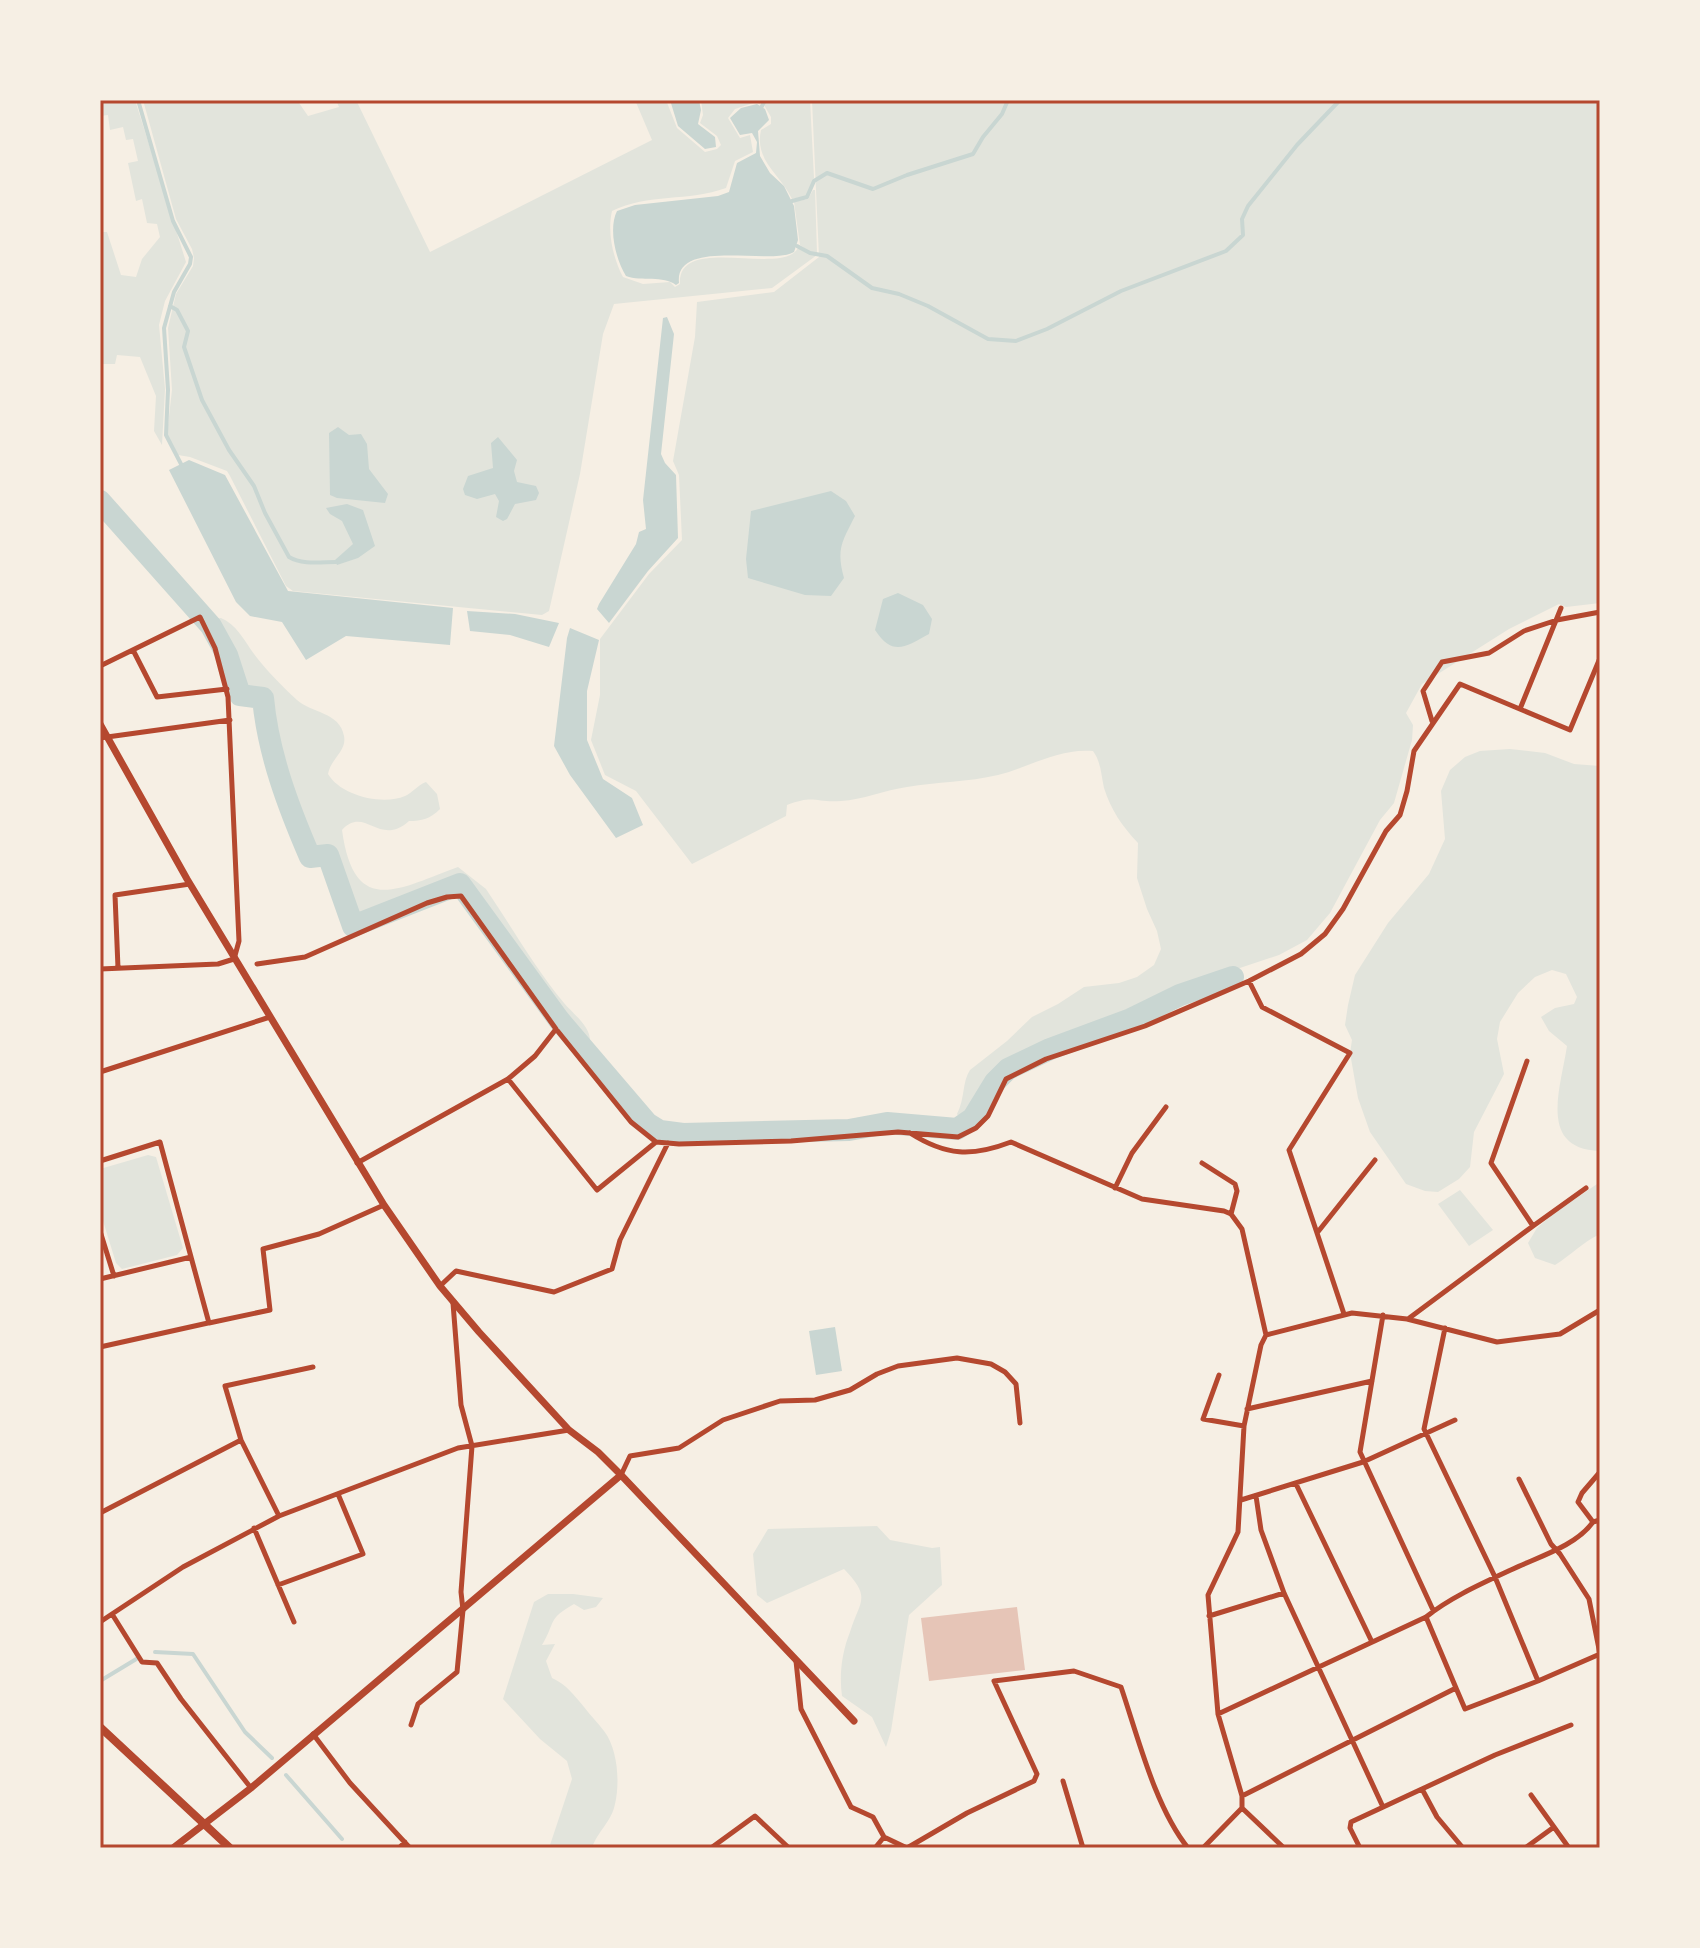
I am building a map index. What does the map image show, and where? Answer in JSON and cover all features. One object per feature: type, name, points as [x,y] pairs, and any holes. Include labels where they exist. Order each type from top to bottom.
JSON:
[{"type":"main road","points":[[100,1727],[230,1848]]},
{"type":"street","points":[[1520,709],[1561,608]]},
{"type":"street","points":[[1432,722],[1423,691],[1442,662],[1489,653],[1524,631],[1557,620],[1600,612]]},
{"type":"street","points":[[100,666],[200,617],[215,648],[227,689],[230,720],[239,941],[234,959]]},
{"type":"street","points":[[133,650],[157,697],[227,689]]},
{"type":"street","points":[[257,964],[305,957],[427,903],[461,896],[556,1029],[631,1122],[656,1142],[791,1141],[909,1133],[952,1138],[968,1133],[988,1116],[1002,1085],[1015,1074],[1046,1059],[1145,1026],[1249,981],[1301,954],[1325,934],[1343,909],[1386,831],[1400,815],[1414,751],[1460,684],[1570,730],[1600,658]]},
{"type":"street","points":[[103,738],[230,720]]},
{"type":"street","points":[[100,724],[103,738],[357,1163],[440,1286],[569,1430],[621,1475],[854,1721]]},
{"type":"street","points":[[118,968],[115,895],[190,884]]},
{"type":"street","points":[[100,969],[218,964],[234,959]]},
{"type":"street","points":[[1249,981],[1262,1007],[1350,1053],[1289,1150],[1344,1314]]},
{"type":"street","points":[[100,1072],[271,1017]]},
{"type":"street","points":[[357,1163],[508,1079],[535,1056],[556,1029]]},
{"type":"street","points":[[1527,1061],[1491,1163],[1533,1226]]},
{"type":"street","points":[[508,1079],[597,1190],[656,1142]]},
{"type":"street","points":[[1115,1188],[1132,1153],[1166,1107]]},
{"type":"street","points":[[909,1133],[925,1143],[962,1154],[1011,1142],[1142,1199],[1231,1214],[1244,1235],[1266,1335],[1261,1345],[1244,1426],[1241,1500],[1234,1541],[1208,1595],[1218,1714],[1242,1796],[1242,1808],[1203,1848]]},
{"type":"street","points":[[100,1161],[160,1142],[209,1323]]},
{"type":"street","points":[[440,1286],[456,1271],[554,1292],[612,1269],[620,1240],[668,1143]]},
{"type":"street","points":[[1317,1233],[1375,1160]]},
{"type":"street","points":[[1202,1163],[1235,1184],[1237,1191],[1231,1214]]},
{"type":"street","points":[[1407,1319],[1586,1188]]},
{"type":"street","points":[[100,1347],[270,1310],[263,1249],[319,1234],[384,1205]]},
{"type":"street","points":[[100,1231],[114,1276]]},
{"type":"street","points":[[100,1279],[191,1257]]},
{"type":"street","points":[[411,1725],[418,1704],[457,1672],[472,1446],[461,1405],[453,1302]]},
{"type":"street","points":[[1266,1335],[1344,1314],[1383,1315],[1497,1342],[1560,1334],[1600,1310]]},
{"type":"street","points":[[1383,1315],[1360,1452],[1433,1610]]},
{"type":"street","points":[[1445,1328],[1424,1429],[1495,1577],[1538,1681]]},
{"type":"street","points":[[173,1848],[251,1788],[621,1475],[630,1456],[679,1448],[723,1420],[780,1401],[815,1400],[850,1390],[898,1366],[957,1358],[991,1364],[1005,1372],[1016,1384],[1020,1423]]},
{"type":"street","points":[[279,1516],[241,1440],[225,1386],[313,1367]]},
{"type":"street","points":[[1219,1375],[1203,1419],[1244,1426]]},
{"type":"street","points":[[1247,1409],[1372,1381]]},
{"type":"street","points":[[1241,1500],[1363,1462],[1455,1420]]},
{"type":"street","points":[[100,1622],[183,1567],[279,1516],[458,1448],[569,1430]]},
{"type":"street","points":[[100,1513],[241,1440]]},
{"type":"street","points":[[1218,1714],[1426,1617],[1433,1610],[1556,1549],[1588,1529],[1596,1521],[1578,1502],[1600,1472]]},
{"type":"street","points":[[1426,1617],[1465,1709],[1600,1654],[1589,1599],[1556,1549],[1519,1479]]},
{"type":"street","points":[[1296,1484],[1372,1642]]},
{"type":"street","points":[[278,1585],[363,1554],[338,1494]]},
{"type":"street","points":[[1256,1496],[1261,1530],[1284,1593],[1383,1807]]},
{"type":"street","points":[[254,1528],[294,1622]]},
{"type":"street","points":[[1209,1616],[1284,1593]]},
{"type":"street","points":[[112,1614],[142,1662],[157,1663],[181,1699],[251,1788]]},
{"type":"street","points":[[796,1661],[801,1709],[851,1807],[873,1817],[884,1837],[907,1848],[967,1813],[1034,1781],[1037,1774],[994,1681],[1074,1671],[1121,1687],[1161,1797],[1176,1833],[1188,1848]]},
{"type":"street","points":[[1242,1796],[1456,1688]]},
{"type":"street","points":[[1360,1848],[1350,1828],[1351,1822],[1495,1755],[1571,1725]]},
{"type":"street","points":[[313,1734],[350,1783],[410,1848]]},
{"type":"street","points":[[1063,1781],[1083,1848]]},
{"type":"street","points":[[1422,1789],[1437,1817],[1463,1848]]},
{"type":"street","points":[[1531,1795],[1569,1848]]},
{"type":"street","points":[[1242,1808],[1284,1848]]},
{"type":"street","points":[[711,1848],[755,1816],[789,1848]]},
{"type":"street","points":[[1525,1848],[1554,1827]]},
{"type":"street","points":[[875,1848],[884,1837]]},
{"type":"street","points":[[399,1848],[405,1842]]},
{"type":"street","points":[[1208,1842],[1214,1848]]},
{"type":"shaded area","points":[[100,100],[135,100],[186,262],[165,301],[159,325],[165,389],[162,445],[154,431],[156,396],[140,357],[117,355],[115,364],[100,364],[100,232],[107,232],[121,275],[136,277],[142,259],[160,237],[157,224],[147,223],[142,199],[136,201],[128,163],[138,161],[133,139],[126,140],[123,127],[110,130],[108,115],[100,116]]},
{"type":"shaded area","points":[[143,100],[297,100],[308,116],[339,107],[336,100],[356,100],[430,252],[652,140],[635,100],[666,100],[677,128],[705,152],[721,145],[717,136],[700,123],[703,115],[701,100],[762,100],[760,104],[756,102],[735,109],[728,118],[740,138],[750,135],[753,152],[735,161],[726,188],[640,202],[612,211],[611,236],[616,262],[623,277],[643,284],[670,282],[675,287],[680,284],[684,269],[695,261],[712,258],[773,259],[788,256],[798,248],[817,255],[772,288],[614,304],[603,334],[580,474],[549,611],[542,615],[293,591],[286,586],[227,471],[178,455],[167,434],[172,390],[168,328],[176,294],[193,266],[194,258],[176,219]]},
{"type":"shaded area","points":[[670,100],[699,100],[701,110],[698,124],[715,137],[716,147],[705,149],[678,126]]},
{"type":"shaded area","points":[[767,100],[810,100],[814,178],[806,196],[792,199],[761,150],[761,130],[771,124],[771,117],[764,105]]},
{"type":"shaded area","points":[[812,100],[1600,100],[1600,603],[1566,607],[1559,604],[1509,629],[1422,684],[1406,713],[1413,725],[1412,740],[1394,803],[1380,820],[1330,913],[1307,940],[1279,955],[1201,981],[1119,1019],[1037,1050],[993,1075],[967,1115],[960,1119],[957,1114],[970,1070],[1032,1017],[1084,987],[1119,983],[1137,977],[1154,965],[1161,949],[1137,878],[1138,843],[1110,803],[1093,751],[1068,752],[987,777],[907,787],[849,800],[810,799],[796,802],[787,805],[786,816],[692,864],[636,791],[605,775],[591,740],[600,695],[600,639],[649,574],[682,540],[679,475],[673,461],[695,337],[697,302],[774,292],[819,257]]},
{"type":"shaded area","points":[[757,104],[765,109],[769,120],[758,131],[760,156],[770,173],[784,186],[794,206],[798,240],[794,252],[707,257],[692,261],[682,269],[676,285],[665,280],[626,276],[614,244],[613,226],[617,211],[635,205],[718,196],[729,192],[737,163],[756,153],[757,142],[752,133],[740,135],[730,118],[741,108]]},
{"type":"shaded area","points":[[813,190],[817,253],[800,245],[794,202],[808,199]]},
{"type":"shaded area","points":[[667,317],[674,334],[661,454],[676,475],[678,538],[648,571],[609,623],[597,609],[636,544],[639,532],[646,529],[643,500],[663,318]]},
{"type":"shaded area","points":[[338,427],[349,435],[361,434],[367,444],[369,469],[388,494],[385,503],[330,495],[329,433]]},
{"type":"shaded area","points":[[498,437],[517,460],[514,471],[517,482],[536,486],[539,493],[536,500],[515,504],[503,521],[496,517],[499,501],[495,494],[477,499],[465,495],[463,489],[468,476],[493,468],[491,443]]},
{"type":"shaded area","points":[[189,460],[225,475],[288,591],[453,608],[450,645],[346,636],[306,660],[282,622],[250,616],[236,602],[169,470]]},
{"type":"shaded area","points":[[831,491],[846,501],[855,516],[842,546],[844,578],[831,596],[805,595],[748,578],[746,559],[751,511]]},
{"type":"shaded area","points":[[347,504],[363,510],[375,546],[358,558],[337,565],[335,560],[353,544],[342,521],[326,508]]},
{"type":"shaded area","points":[[898,593],[923,605],[932,619],[929,634],[906,646],[894,647],[875,630],[883,599]]},
{"type":"shaded area","points":[[467,611],[515,614],[559,623],[549,647],[510,635],[470,631]]},
{"type":"shaded area","points":[[221,618],[235,628],[264,666],[297,700],[337,722],[344,741],[328,774],[342,788],[362,797],[385,800],[405,796],[426,782],[437,794],[440,809],[426,819],[409,821],[389,830],[358,822],[342,830],[348,858],[357,876],[368,886],[382,890],[416,883],[458,867],[486,889],[543,976],[585,1027],[590,1044],[562,1019],[543,996],[461,882],[355,923],[330,852],[312,855],[276,757],[265,696],[245,694],[243,691],[230,653],[215,625],[216,619]]},
{"type":"shaded area","points":[[570,628],[599,640],[587,691],[587,740],[603,779],[632,798],[643,825],[616,838],[570,775],[554,746]]},
{"type":"shaded area","points":[[1510,749],[1545,753],[1574,764],[1600,766],[1600,1151],[1580,1148],[1567,1140],[1560,1128],[1558,1097],[1567,1046],[1549,1031],[1541,1017],[1555,1008],[1574,1004],[1577,997],[1566,974],[1552,970],[1535,977],[1518,993],[1500,1022],[1497,1039],[1504,1074],[1474,1132],[1470,1167],[1459,1179],[1438,1192],[1425,1191],[1406,1184],[1370,1132],[1358,1098],[1350,1053],[1352,1040],[1345,1025],[1348,1005],[1355,975],[1388,923],[1429,874],[1445,839],[1441,791],[1450,770],[1465,757],[1480,751]]},
{"type":"shaded area","points":[[148,1155],[156,1157],[183,1248],[177,1255],[122,1269],[116,1263],[100,1211],[100,1169]]},
{"type":"shaded area","points":[[1600,1182],[1600,1234],[1555,1265],[1535,1258],[1528,1243],[1537,1228]]},
{"type":"shaded area","points":[[1460,1190],[1493,1230],[1469,1246],[1438,1204]]},
{"type":"shaded area","points":[[835,1327],[842,1371],[816,1375],[809,1331]]},
{"type":"shaded area","points":[[877,1526],[890,1540],[940,1547],[942,1585],[909,1615],[886,1747],[872,1717],[842,1696],[843,1655],[861,1599],[853,1579],[844,1569],[767,1603],[757,1595],[753,1554],[768,1529]]},
{"type":"shaded area","points":[[548,1594],[603,1598],[596,1607],[584,1610],[574,1604],[560,1614],[542,1645],[555,1644],[546,1661],[552,1678],[570,1691],[602,1728],[615,1756],[615,1804],[592,1848],[549,1848],[572,1779],[567,1761],[540,1739],[503,1699],[534,1602]]},
{"type":"building","points":[[1017,1607],[1025,1670],[929,1681],[921,1618]]},
{"type":"waterway","points":[[138,100],[173,221],[191,257],[174,292],[164,328],[168,390],[166,435],[181,464]]},
{"type":"waterway","points":[[761,108],[765,100]]},
{"type":"waterway","points":[[792,201],[807,197],[814,181],[827,173],[873,189],[973,154],[1002,114],[1008,100]]},
{"type":"waterway","points":[[797,246],[810,253],[827,256],[872,288],[899,294],[928,306],[988,339],[1016,341],[1047,329],[1121,291],[1226,251],[1243,235],[1242,219],[1248,206],[1297,145],[1340,100]]},
{"type":"waterway","points":[[170,306],[177,310],[188,331],[184,347],[202,400],[229,450],[254,486],[289,557],[306,562],[336,562]]},
{"type":"waterway","points":[[100,501],[211,626],[227,655],[240,695],[263,698],[274,759],[294,818],[310,857],[328,855],[353,926],[460,884],[559,1020],[647,1123],[660,1131],[683,1134],[849,1130],[887,1123],[957,1129],[973,1118],[995,1082],[1008,1069],[1050,1049],[1131,1019],[1180,995],[1233,977]]},
{"type":"waterway","points":[[155,1652],[193,1654],[245,1732],[272,1758]]},
{"type":"waterway","points":[[100,1681],[138,1658]]},
{"type":"waterway","points":[[286,1775],[342,1839]]}]
